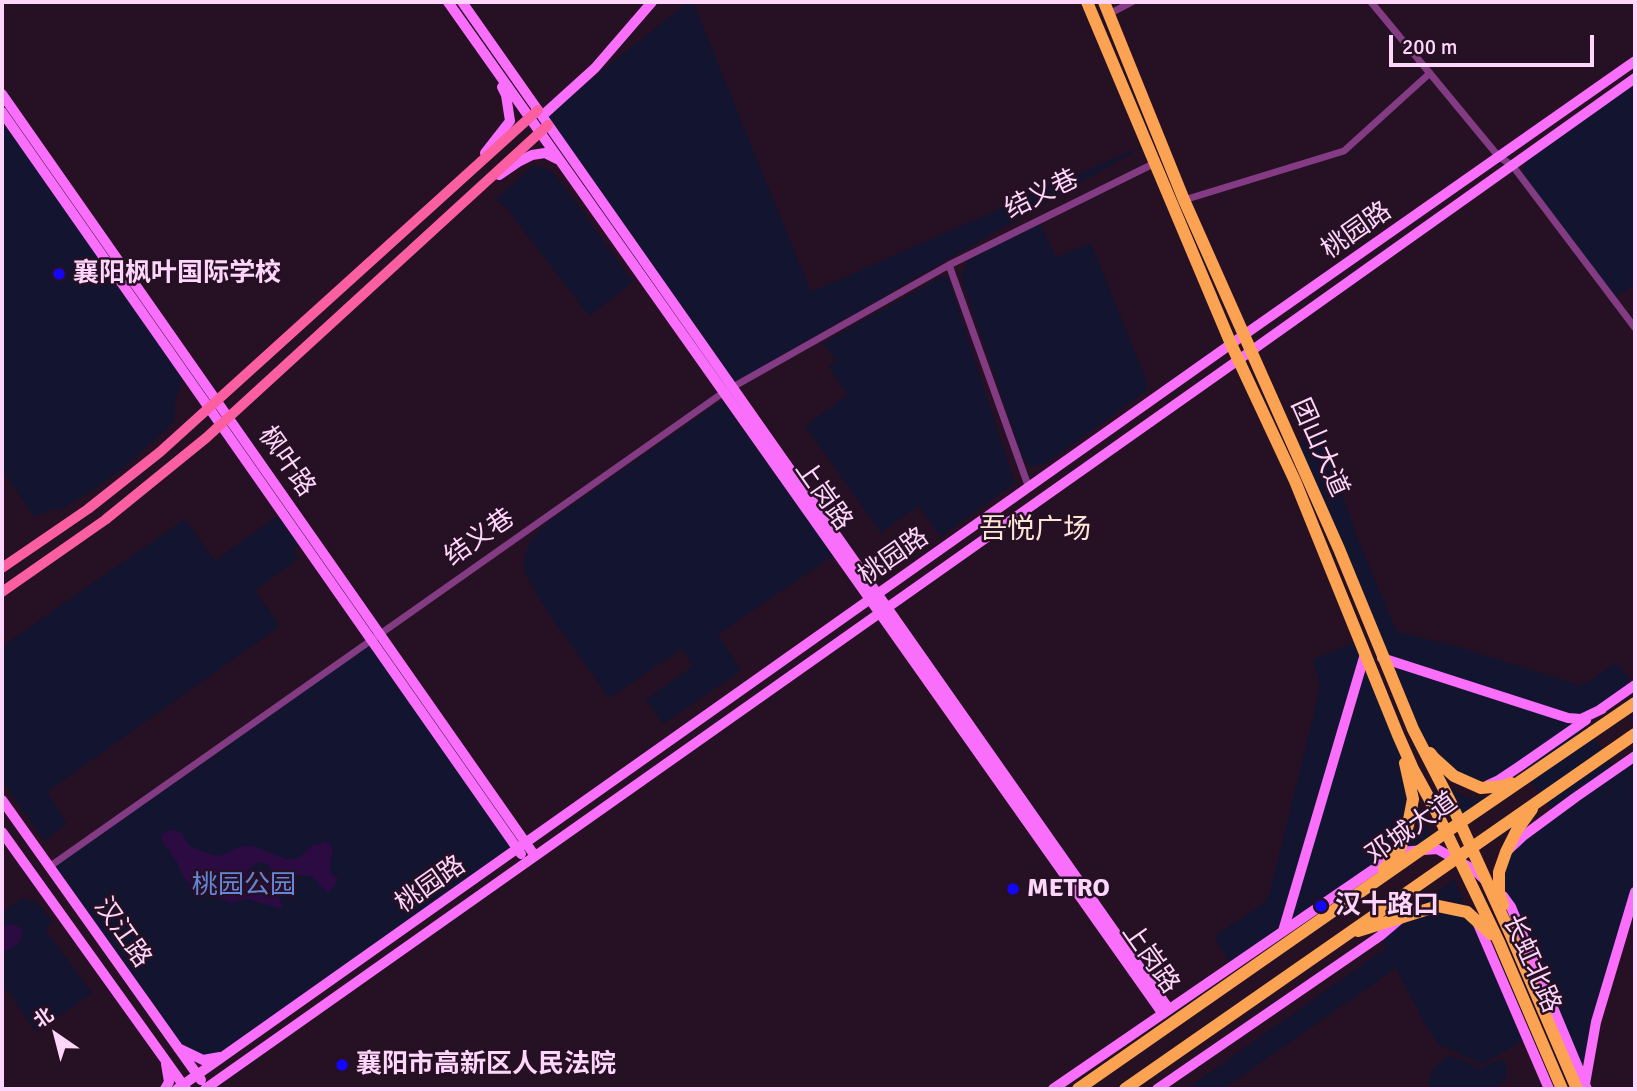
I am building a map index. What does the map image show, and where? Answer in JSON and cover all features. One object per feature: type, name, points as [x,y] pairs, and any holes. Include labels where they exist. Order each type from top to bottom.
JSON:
[{"type":"highway","name":"团山大道","points":[[1087,2],[1231,344],[1295,481],[1398,735],[1458,856]]},
{"type":"highway","name":"团山大道","points":[[1106,8],[1184,200],[1339,550],[1411,725],[1460,823],[1499,910]]},
{"type":"highway","name":"邓城大道","points":[[1078,1089],[1635,703]]},
{"type":"highway","points":[[1411,725],[1434,758],[1454,776],[1481,788],[1503,786],[1525,778]]},
{"type":"highway","name":"邓城大道","points":[[1125,1089],[1635,734]]},
{"type":"highway","points":[[1370,885],[1399,852],[1409,825],[1413,799],[1398,735]]},
{"type":"highway","points":[[1510,933],[1499,892],[1499,872],[1517,830],[1539,801]]},
{"type":"highway","name":"长虹北路","points":[[1458,856],[1499,942],[1562,1089]]},
{"type":"highway","points":[[1344,936],[1438,906],[1467,912],[1499,942]]},
{"type":"highway","name":"长虹北路","points":[[1499,910],[1583,1088]]},
{"type":"main road","points":[[2,568],[88,509],[160,452],[466,175],[540,120]]},
{"type":"main road","points":[[2,592],[105,520],[196,446],[476,192],[540,120]]},
{"type":"street","name":"上岗路","points":[[448,2],[478,44],[540,120],[561,162],[728,390]]},
{"type":"street","name":"上岗路","points":[[461,2],[728,390],[1166,1011]]},
{"type":"street","points":[[540,120],[595,68],[652,2]]},
{"type":"street","points":[[1106,8],[1132,2]]},
{"type":"street","points":[[1371,2],[1499,158],[1512,165],[1635,328]]},
{"type":"street","points":[[466,175],[510,121],[506,95],[478,44]]},
{"type":"street","name":"桃园路","points":[[182,1088],[1635,61]]},
{"type":"street","points":[[1184,200],[1344,151],[1430,73]]},
{"type":"street","name":"桃园路","points":[[206,1089],[1635,78]]},
{"type":"street","name":"枫叶路","points":[[2,94],[212,403]]},
{"type":"street","name":"枫叶路","points":[[2,112],[225,420],[530,859]]},
{"type":"street","points":[[476,192],[532,155],[545,153],[561,162]]},
{"type":"street","name":"结义巷","points":[[49,867],[728,390],[949,264],[1155,163]]},
{"type":"street","points":[[949,264],[1029,488]]},
{"type":"street","points":[[857,609],[864,583],[891,585]]},
{"type":"street","points":[[866,622],[894,625],[902,596]]},
{"type":"street","points":[[1283,931],[1365,654]]},
{"type":"street","points":[[1382,658],[1568,718],[1581,719],[1602,709]]},
{"type":"street","points":[[1481,788],[1499,780],[1635,685]]},
{"type":"street","points":[[1506,852],[1523,836],[1635,756]]},
{"type":"street","name":"汉江路","points":[[2,800],[206,1089]]},
{"type":"street","name":"汉江路","points":[[2,832],[166,1060],[182,1088]]},
{"type":"street","points":[[1053,1089],[1399,852],[1437,849],[1473,869],[1499,892],[1511,907],[1583,1088]]},
{"type":"street","points":[[1583,1088],[1596,1023],[1635,892]]},
{"type":"street","points":[[1157,1089],[1380,936],[1405,916]]},
{"type":"street","points":[[1476,920],[1549,1089]]},
{"type":"street","points":[[178,1048],[203,1060],[224,1057]]},
{"type":"street","points":[[165,1089],[169,1082],[166,1060]]},
{"type":"street","points":[[223,1089],[230,1072]]},
{"type":"green space","points":[[688,2],[693,2],[811,292],[1153,141],[727,387],[540,120]]},
{"type":"green space","points":[[1635,83],[1635,284],[1613,299],[1520,175],[1529,157]]},
{"type":"green space","name":"襄阳枫叶国际学校","points":[[2,112],[185,374],[175,402],[175,421],[125,467],[99,486],[58,511],[56,508],[34,517],[2,470]]},
{"type":"green space","points":[[541,166],[552,172],[561,182],[633,282],[589,316],[508,210],[496,200],[531,167]]},
{"type":"green space","points":[[1037,217],[1056,257],[1091,243],[1147,382],[1147,390],[1047,463],[1030,467],[1023,459],[961,277],[968,261]]},
{"type":"green space","points":[[941,277],[948,277],[1015,483],[941,537],[918,506],[881,533],[805,426],[847,395],[829,367],[836,361],[823,343]]},
{"type":"green space","points":[[723,401],[833,556],[718,634],[741,671],[663,724],[646,699],[693,666],[682,649],[609,698],[547,611],[525,573],[524,558],[529,543],[544,525]]},
{"type":"green space","points":[[1320,430],[1357,537],[1397,632],[1452,645],[1579,685],[1617,662],[1634,687],[1581,719],[1615,769],[1635,756],[1635,892],[1596,1022],[1585,1084],[1499,892],[1506,852],[1554,813],[1520,766],[1481,788],[1454,776],[1413,730],[1294,448]]},
{"type":"green space","points":[[278,515],[299,545],[293,551],[298,559],[255,590],[280,626],[47,792],[67,824],[44,841],[2,780],[2,646],[185,519],[215,561]]},
{"type":"green space","name":"桃园公园","points":[[371,640],[517,849],[224,1057],[203,1060],[178,1048],[49,867]]},
{"type":"green space","points":[[1360,640],[1398,735],[1413,799],[1399,852],[1232,967],[1214,936],[1259,907],[1270,891],[1319,693],[1319,680],[1312,660]]},
{"type":"green space","points":[[1446,783],[1471,798],[1492,797],[1461,817]]},
{"type":"green space","points":[[1421,806],[1431,838],[1403,857],[1418,825]]},
{"type":"green space","points":[[1455,879],[1465,907],[1449,900],[1416,906]]},
{"type":"green space","points":[[22,898],[36,901],[52,921],[46,931],[92,993],[36,1033],[2,983],[2,912]]},
{"type":"green space","points":[[1438,906],[1467,912],[1527,1038],[1483,1064],[1439,1045],[1396,968],[1223,1089],[1186,1089],[1386,948],[1380,936],[1404,916]]},
{"type":"green space","points":[[1448,1056],[1479,1069],[1500,1059],[1507,1063],[1506,1080],[1494,1089],[1430,1089],[1428,1081],[1435,1066]]},
{"type":"shaded area","points":[[167,831],[180,832],[189,845],[217,856],[239,847],[253,846],[288,860],[299,858],[314,844],[319,845],[325,841],[331,845],[333,854],[330,859],[332,876],[338,878],[328,894],[313,877],[297,875],[282,882],[278,896],[283,909],[247,899],[231,903],[197,889],[186,880],[162,840],[162,835]],"holes":[[[258,862],[265,863],[272,872],[262,879],[251,877],[246,871]]]},
{"type":"shaded area","points":[[8,925],[20,928],[21,939],[3,951],[2,927]]},
{"type":"place","name":"襄阳枫叶国际学校","points":[[59,274]]},
{"type":"place","name":"METRO","points":[[1013,889]]},
{"type":"place","name":"汉十路口","points":[[1321,906]]},
{"type":"place","name":"襄阳市高新区人民法院","points":[[342,1065]]},
{"type":"district","name":"吾悦广场","points":[[1035,531]]}]
